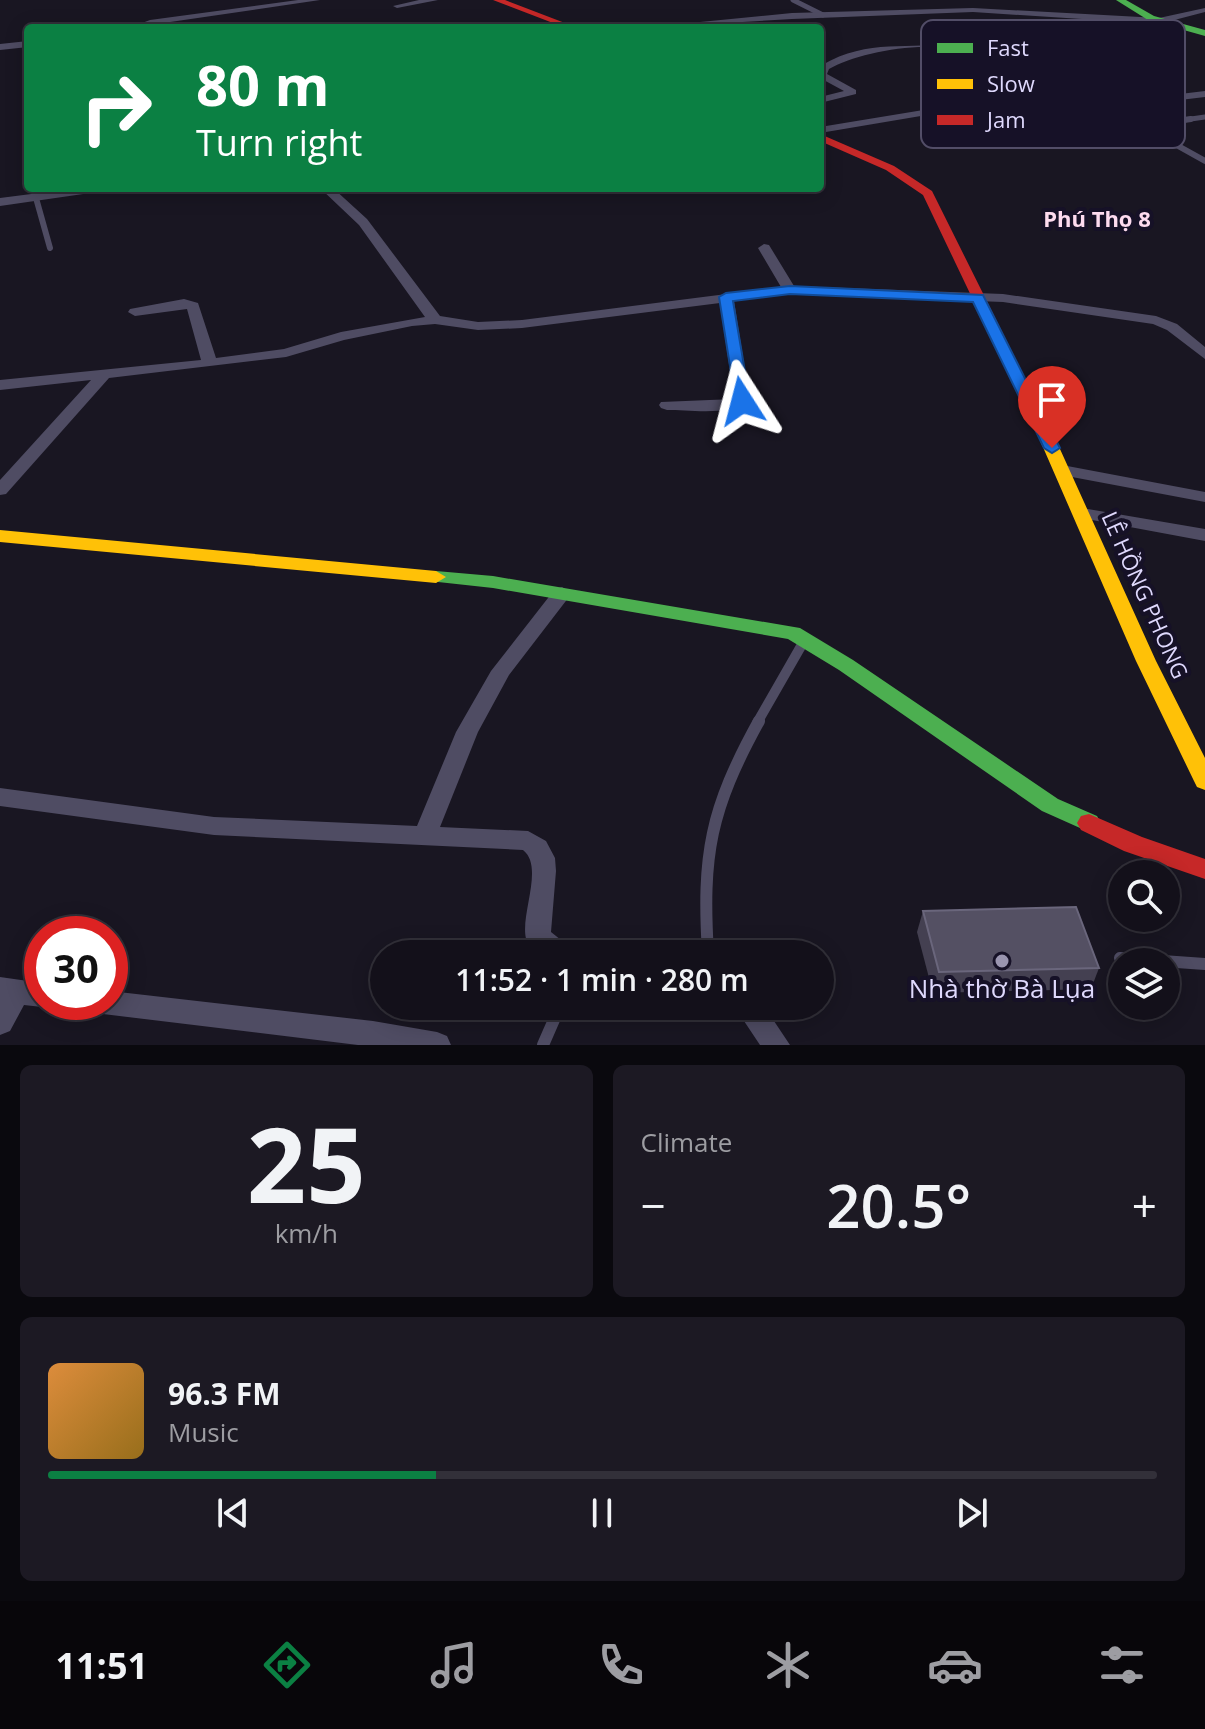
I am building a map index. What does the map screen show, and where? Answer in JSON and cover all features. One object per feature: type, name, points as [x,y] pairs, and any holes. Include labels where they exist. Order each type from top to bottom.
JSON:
[{"type":"street","points":[[146,24],[170,17],[316,0]]},
{"type":"street","points":[[397,6],[434,0]]},
{"type":"street","points":[[497,0],[563,24]]},
{"type":"street","points":[[1120,0],[1157,20]]},
{"type":"street","points":[[1163,20],[1205,10]]},
{"type":"street","points":[[710,24],[986,12],[1059,20]]},
{"type":"street","points":[[744,24],[826,17]]},
{"type":"street","points":[[1185,28],[1205,33]]},
{"type":"street","points":[[0,47],[24,44]]},
{"type":"street","points":[[824,70],[849,54],[921,47]]},
{"type":"street","points":[[824,76],[853,92],[824,99]]},
{"type":"street","points":[[1185,96],[1205,94]]},
{"type":"street","points":[[824,129],[921,113]]},
{"type":"street","name":"LÊ HỒNG PHONG","points":[[824,139],[890,168],[928,193],[1021,379],[1146,661],[1203,773]]},
{"type":"street","points":[[0,202],[77,192]]},
{"type":"street","points":[[330,192],[363,222],[435,320]]},
{"type":"street","points":[[764,248],[790,290]]},
{"type":"street","points":[[0,385],[103,376],[286,353],[368,330],[435,320],[478,326],[522,324],[790,290],[1019,299],[1156,320],[1172,327],[1205,355]]},
{"type":"street","points":[[667,405],[735,405],[742,401],[726,297]]},
{"type":"street","points":[[135,312],[184,303],[193,306],[210,364]]},
{"type":"street","points":[[0,490],[103,376]]},
{"type":"street","points":[[1062,470],[1205,497]]},
{"type":"street","points":[[1082,513],[1205,535]]},
{"type":"street","points":[[0,536],[493,582],[793,633],[806,638],[1050,805],[1133,844],[1205,869]]},
{"type":"street","points":[[424,837],[467,732],[501,671],[562,593]]},
{"type":"street","points":[[0,797],[214,826],[528,841],[536,845],[544,861],[538,937],[542,940]]},
{"type":"street","points":[[0,1022],[20,992]]},
{"type":"street","points":[[128,1005],[373,1034],[437,1045]]},
{"type":"street","points":[[758,1020],[776,1045]]},
{"type":"lane","points":[[793,0],[826,17]]},
{"type":"lane","points":[[1185,120],[1205,117]]},
{"type":"lane","points":[[1182,148],[1205,161]]},
{"type":"lane","points":[[36,198],[50,248]]},
{"type":"lane","points":[[707,940],[705,891],[709,842],[728,782],[806,638]]},
{"type":"lane","points":[[1180,962],[1205,964]]},
{"type":"lane","points":[[543,1045],[554,1020]]},
{"type":"building","points":[[1076,907],[1099,968],[939,972],[923,911]]},
{"type":"traffic: fast","points":[[1120,0],[1158,20]]},
{"type":"traffic: fast","points":[[1185,27],[1205,33]]},
{"type":"traffic: fast","points":[[436,577],[493,582],[793,633],[846,665],[1050,805],[1089,823]]},
{"type":"traffic: slow","points":[[1047,438],[1146,661],[1205,781]]},
{"type":"traffic: slow","points":[[0,536],[436,577]]},
{"type":"traffic: jam","points":[[497,0],[563,24]]},
{"type":"traffic: jam","points":[[824,139],[890,168],[928,193],[1047,438]]},
{"type":"traffic: jam","points":[[1089,823],[1133,844],[1205,869]]},
{"type":"place","name":"Nhà thờ Bà Lụa","points":[[1002,961]]},
{"type":"district","name":"Phú Thọ 8","points":[[1097,219]]},
{"type":"route","points":[[742,401],[726,297],[790,290],[978,298],[1021,379],[1052,448]]}]
